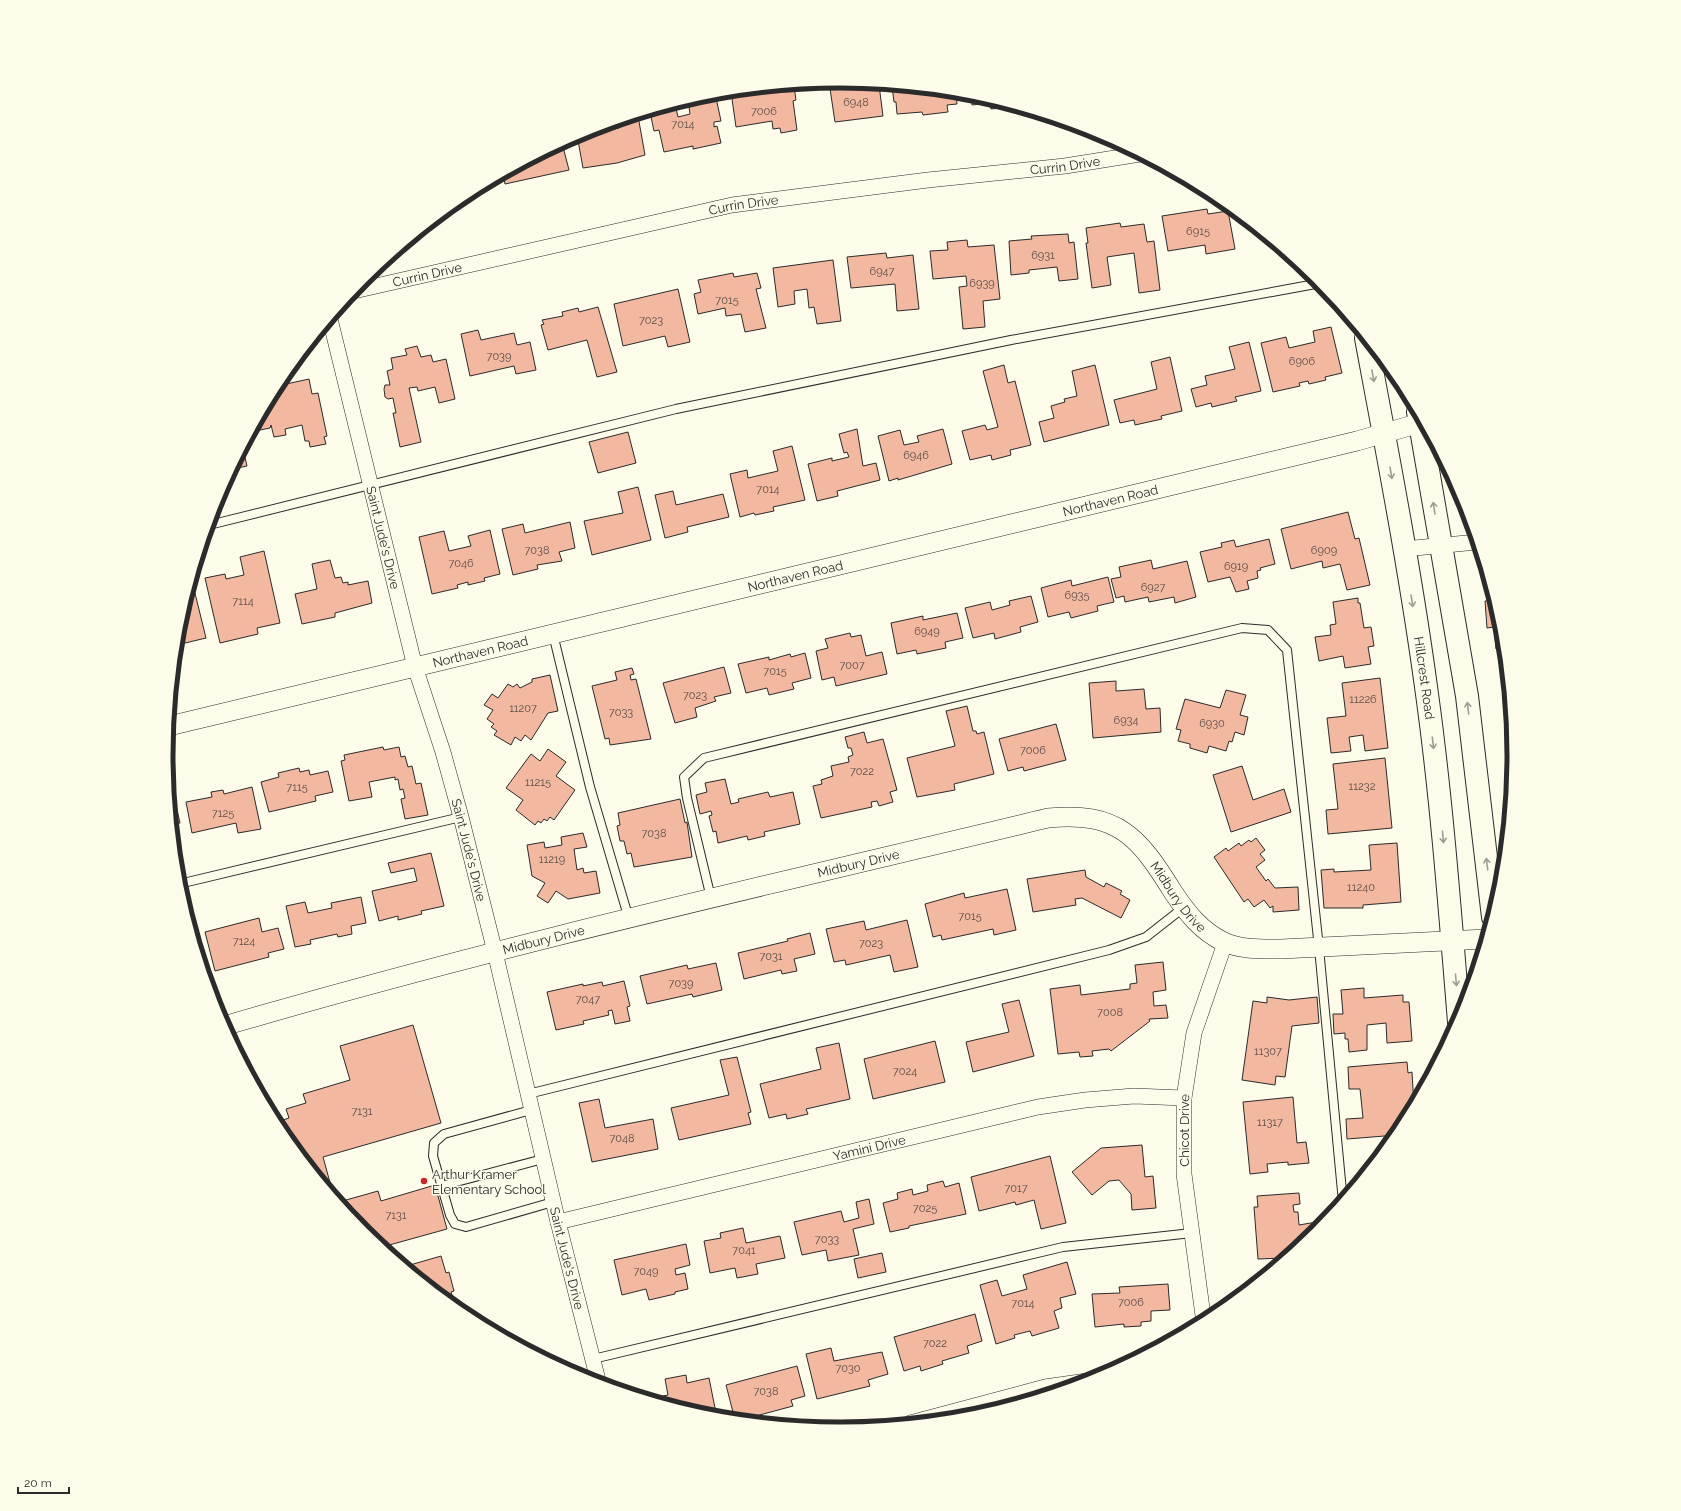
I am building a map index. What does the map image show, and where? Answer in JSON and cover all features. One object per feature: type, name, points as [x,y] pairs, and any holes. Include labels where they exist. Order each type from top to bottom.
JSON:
[{"type":"main road","name":"Hillcrest Road","points":[[1367,346],[1404,549],[1427,692],[1440,798],[1458,1009]]},
{"type":"main road","points":[[1420,424],[1467,696],[1491,902]]},
{"type":"street","name":"Currin Drive","points":[[365,289],[732,205],[928,180],[1065,166],[1132,155]]},
{"type":"street","name":"Saint Jude's Drive","points":[[331,325],[415,667],[443,752],[461,817],[495,952],[553,1202],[597,1377]]},
{"type":"street","name":"Northaven Road","points":[[174,725],[1384,434],[1417,419]]},
{"type":"street","points":[[1404,549],[1473,542]]},
{"type":"street","name":"Midbury Drive","points":[[230,1024],[347,990],[495,952],[1048,818],[1070,816],[1090,817],[1111,824],[1130,834],[1154,861],[1184,908],[1206,932],[1225,943],[1250,948],[1319,948],[1452,941]]},
{"type":"street","points":[[1452,941],[1482,939]]},
{"type":"street","name":"Chicot Drive","points":[[1203,1316],[1184,1174],[1184,1098],[1194,1033],[1225,943]]},
{"type":"street","name":"Yamini Drive","points":[[558,1222],[1038,1107],[1084,1100],[1134,1096],[1184,1098]]},
{"type":"street","points":[[940,1415],[1045,1387],[1065,1384]]},
{"type":"lane","points":[[215,523],[370,486],[676,409],[1011,340],[1313,285]]},
{"type":"lane","points":[[711,899],[686,798],[684,777],[704,758],[1242,628],[1268,630],[1287,650],[1319,948],[1342,1197]]},
{"type":"lane","points":[[553,634],[590,788],[629,919]]},
{"type":"lane","points":[[185,882],[461,817]]},
{"type":"lane","points":[[528,1094],[1109,950],[1146,937],[1184,908]]},
{"type":"lane","points":[[531,1110],[444,1134],[434,1143],[433,1156],[450,1215],[455,1224],[466,1227],[553,1202]]},
{"type":"lane","points":[[442,1186],[543,1159]]},
{"type":"lane","points":[[593,1359],[1063,1247],[1192,1233]]},
{"type":"building","points":[[830,88],[880,89],[883,116],[835,122]]},
{"type":"building","points":[[794,89],[796,100],[793,101],[797,130],[781,133],[780,128],[773,129],[772,121],[736,127],[732,97]]},
{"type":"building","points":[[892,90],[956,99],[957,104],[947,105],[948,112],[923,115],[922,112],[897,114],[896,102],[894,102]]},
{"type":"building","points":[[716,100],[721,121],[714,122],[714,127],[717,126],[721,143],[693,149],[693,146],[664,152],[659,130],[654,131],[651,116],[676,109],[678,117],[690,114],[689,106]]},
{"type":"building","points":[[972,101],[983,104],[972,105]]},
{"type":"building","points":[[990,106],[1001,108],[991,109]]},
{"type":"building","points":[[639,119],[645,155],[617,163],[583,168],[578,142],[608,130],[619,128],[619,126]]},
{"type":"building","points":[[563,149],[569,170],[505,184],[504,179],[507,177]]},
{"type":"building","points":[[1207,209],[1208,214],[1227,211],[1228,212],[1235,249],[1206,254],[1205,245],[1168,251],[1162,216]]},
{"type":"building","points":[[1120,223],[1121,227],[1144,224],[1147,242],[1154,241],[1160,290],[1139,293],[1134,253],[1107,257],[1111,285],[1092,288],[1086,243],[1088,243],[1086,228]]},
{"type":"building","points":[[1068,234],[1069,243],[1074,242],[1078,279],[1059,281],[1057,267],[1029,270],[1029,273],[1011,275],[1009,241],[1032,239],[1031,236]]},
{"type":"building","points":[[967,240],[968,247],[994,245],[1000,299],[983,301],[985,327],[963,329],[959,287],[967,286],[966,276],[933,279],[930,251],[948,250],[947,242]]},
{"type":"building","points":[[886,253],[887,258],[913,255],[919,309],[897,311],[895,284],[851,288],[847,257]]},
{"type":"building","points":[[833,260],[841,321],[817,324],[814,307],[809,308],[807,289],[794,291],[795,304],[778,307],[773,268]]},
{"type":"building","points":[[733,273],[734,277],[757,273],[761,288],[756,289],[766,328],[745,332],[741,314],[726,316],[725,308],[698,314],[694,294],[701,292],[698,280]]},
{"type":"building","points":[[678,289],[690,342],[668,347],[665,336],[623,346],[614,304]]},
{"type":"building","points":[[598,307],[617,372],[597,377],[587,340],[548,350],[541,325],[544,324],[542,320],[563,316],[562,312],[578,308],[579,312]]},
{"type":"building","points":[[1331,327],[1342,373],[1325,377],[1326,380],[1309,384],[1308,381],[1299,383],[1300,386],[1273,392],[1261,343],[1286,337],[1289,348],[1315,342],[1313,331]]},
{"type":"building","points":[[478,330],[481,340],[514,333],[517,345],[530,342],[536,370],[516,374],[514,366],[470,376],[461,334]]},
{"type":"building","points":[[1249,342],[1261,391],[1235,397],[1237,401],[1212,407],[1211,403],[1196,407],[1191,389],[1207,385],[1205,376],[1235,369],[1229,347]]},
{"type":"building","points":[[417,346],[421,357],[431,355],[433,362],[446,359],[455,399],[439,403],[435,387],[418,391],[417,387],[409,388],[421,442],[400,447],[393,413],[396,413],[393,398],[388,399],[385,397],[385,385],[390,385],[387,371],[393,369],[391,358],[407,355],[405,349]]},
{"type":"building","points":[[1170,357],[1182,411],[1161,416],[1162,419],[1135,425],[1134,420],[1120,423],[1114,400],[1157,389],[1151,362]]},
{"type":"building","points":[[1004,365],[1008,383],[1015,381],[1031,445],[1010,450],[1011,455],[992,460],[991,455],[970,460],[962,431],[985,425],[987,430],[998,427],[983,371]]},
{"type":"building","points":[[1095,365],[1109,425],[1044,442],[1039,422],[1054,418],[1051,406],[1065,402],[1064,399],[1077,396],[1072,371]]},
{"type":"building","points":[[309,379],[312,394],[318,393],[327,436],[324,437],[326,444],[310,447],[309,441],[305,441],[302,425],[285,429],[286,435],[274,437],[271,425],[270,428],[260,430],[259,427],[262,422],[286,384]]},
{"type":"building","points":[[857,429],[863,466],[876,463],[880,480],[837,491],[838,496],[817,501],[808,464],[832,458],[832,461],[849,457],[847,452],[844,453],[839,434]]},
{"type":"building","points":[[943,429],[952,464],[898,480],[898,478],[889,481],[878,436],[900,430],[904,445],[919,442],[917,436]]},
{"type":"building","points":[[628,432],[636,463],[598,473],[589,442]]},
{"type":"building","points":[[792,446],[805,500],[773,507],[774,511],[755,515],[754,513],[740,517],[730,474],[747,470],[748,478],[778,471],[773,451]]},
{"type":"building","points":[[244,455],[247,466],[239,468]]},
{"type":"building","points":[[638,487],[651,540],[592,555],[584,521],[623,513],[618,492]]},
{"type":"building","points":[[673,491],[676,505],[723,494],[729,517],[687,527],[688,532],[665,538],[655,495]]},
{"type":"building","points":[[1348,512],[1355,539],[1359,538],[1370,585],[1347,590],[1340,564],[1323,568],[1322,561],[1291,569],[1281,529]]},
{"type":"building","points":[[570,522],[575,548],[559,552],[562,561],[537,565],[538,569],[513,575],[502,529],[523,524],[525,533]]},
{"type":"building","points":[[490,530],[500,574],[484,578],[485,581],[468,585],[468,582],[457,585],[458,588],[432,594],[419,537],[444,531],[449,551],[471,546],[468,536]]},
{"type":"building","points":[[1269,539],[1275,564],[1260,568],[1261,570],[1257,571],[1258,578],[1247,581],[1249,589],[1236,592],[1230,577],[1208,582],[1200,552],[1222,547],[1221,543],[1234,540],[1236,547]]},
{"type":"building","points":[[264,551],[280,623],[257,628],[258,634],[220,643],[205,578],[225,574],[226,579],[244,575],[240,557]]},
{"type":"building","points":[[330,560],[335,578],[341,577],[343,583],[348,582],[348,585],[368,581],[372,603],[335,613],[335,617],[302,624],[295,594],[317,589],[312,564]]},
{"type":"building","points":[[1151,560],[1153,569],[1187,561],[1196,597],[1175,603],[1174,597],[1149,602],[1148,597],[1125,602],[1124,596],[1116,598],[1111,579],[1121,577],[1119,567]]},
{"type":"building","points":[[1108,577],[1114,602],[1097,606],[1098,611],[1071,618],[1069,612],[1048,617],[1041,588],[1071,580],[1072,586]]},
{"type":"building","points":[[194,590],[206,638],[183,644]]},
{"type":"building","points":[[1031,596],[1038,622],[1020,627],[1021,632],[995,639],[994,633],[973,638],[965,608],[990,602],[992,610],[1010,605],[1009,601]]},
{"type":"building","points":[[1358,598],[1364,628],[1371,627],[1374,646],[1368,647],[1371,664],[1345,668],[1343,656],[1319,661],[1315,637],[1331,635],[1330,625],[1336,624],[1333,602]]},
{"type":"building","points":[[1485,601],[1489,601],[1499,649],[1496,649],[1494,627],[1487,628]]},
{"type":"building","points":[[957,613],[963,638],[945,642],[946,648],[917,654],[916,650],[897,654],[891,623],[923,616],[923,620]]},
{"type":"building","points":[[850,633],[851,637],[861,635],[866,656],[882,652],[887,674],[836,686],[834,677],[822,680],[816,651],[828,648],[825,639]]},
{"type":"building","points":[[805,653],[811,678],[792,683],[794,689],[769,695],[767,688],[746,693],[738,664],[769,657],[769,660],[790,654],[791,657]]},
{"type":"building","points":[[724,667],[731,693],[714,697],[716,701],[695,708],[697,717],[675,723],[663,683]]},
{"type":"building","points":[[632,668],[634,674],[630,675],[631,680],[636,679],[651,739],[610,745],[609,738],[605,739],[592,686],[617,680],[615,672]]},
{"type":"building","points":[[550,675],[558,711],[548,713],[531,740],[525,735],[521,741],[515,737],[511,745],[494,735],[497,731],[491,727],[494,724],[487,719],[493,710],[484,705],[492,694],[498,698],[508,684],[513,687],[517,684],[520,688],[532,682],[532,679]]},
{"type":"building","points":[[1380,678],[1388,748],[1365,751],[1363,735],[1349,737],[1351,751],[1331,753],[1327,718],[1346,716],[1342,683]]},
{"type":"building","points":[[1116,681],[1116,691],[1144,689],[1146,709],[1160,708],[1161,732],[1093,738],[1089,683]]},
{"type":"building","points":[[1226,690],[1246,695],[1240,715],[1248,717],[1244,735],[1235,732],[1232,742],[1229,741],[1226,751],[1209,746],[1207,753],[1190,748],[1190,744],[1178,741],[1181,730],[1176,729],[1185,699],[1220,708]]},
{"type":"building","points":[[967,706],[973,731],[976,731],[977,734],[984,732],[994,774],[954,784],[955,790],[917,797],[907,758],[955,746],[946,711]]},
{"type":"building","points":[[1056,724],[1066,760],[1024,771],[1023,767],[1008,771],[999,739]]},
{"type":"building","points":[[864,732],[867,743],[883,739],[897,790],[890,792],[893,802],[879,806],[877,801],[871,802],[872,807],[821,818],[813,786],[822,784],[821,780],[833,776],[831,766],[849,762],[848,757],[853,755],[851,748],[848,748],[845,737]]},
{"type":"building","points":[[383,747],[384,750],[399,747],[401,757],[405,756],[408,767],[412,766],[416,784],[421,783],[428,815],[405,819],[401,799],[405,798],[403,789],[400,790],[398,779],[395,780],[395,777],[369,782],[372,797],[349,801],[341,761],[345,760],[344,755]]},
{"type":"building","points":[[548,749],[566,762],[556,776],[575,790],[554,820],[550,817],[547,821],[544,819],[541,823],[538,821],[535,825],[516,810],[523,800],[506,788],[531,754],[540,761]]},
{"type":"building","points":[[1385,758],[1392,828],[1328,834],[1326,810],[1338,809],[1333,764]]},
{"type":"building","points":[[1242,766],[1253,800],[1284,789],[1291,812],[1231,832],[1213,775]]},
{"type":"building","points":[[299,768],[300,772],[309,770],[310,775],[328,771],[333,792],[315,796],[316,801],[269,812],[261,782],[279,777],[278,773]]},
{"type":"building","points":[[725,779],[731,804],[739,802],[738,799],[768,792],[770,797],[793,792],[800,824],[764,832],[765,836],[748,840],[747,836],[718,843],[716,831],[713,832],[709,816],[712,815],[711,811],[700,814],[696,795],[707,792],[705,783]]},
{"type":"building","points":[[252,787],[261,829],[238,833],[236,823],[192,833],[186,802],[212,797],[211,792],[223,790],[224,794]]},
{"type":"building","points":[[680,799],[685,823],[687,822],[692,857],[634,867],[631,853],[627,854],[624,841],[620,841],[617,826],[620,825],[618,813]]},
{"type":"building","points":[[174,801],[180,823],[177,824]]},
{"type":"building","points":[[583,833],[587,847],[574,849],[577,870],[583,868],[584,873],[596,871],[600,893],[568,899],[556,891],[548,903],[537,896],[545,883],[532,876],[527,845],[544,842],[545,848],[562,845],[561,837]]},
{"type":"building","points":[[1256,838],[1265,850],[1260,854],[1265,860],[1256,867],[1266,881],[1268,879],[1275,888],[1298,887],[1299,910],[1273,912],[1273,906],[1270,908],[1264,900],[1254,907],[1248,899],[1244,902],[1214,857],[1226,848],[1228,851],[1239,843],[1241,846],[1249,840],[1251,842]]},
{"type":"building","points":[[1397,843],[1401,902],[1363,905],[1363,908],[1324,908],[1321,870],[1334,869],[1334,872],[1371,870],[1369,845]]},
{"type":"building","points":[[431,853],[444,906],[421,911],[422,914],[398,920],[398,916],[379,921],[372,891],[417,881],[414,868],[391,873],[388,863]]},
{"type":"building","points":[[1085,870],[1086,877],[1104,887],[1106,883],[1122,891],[1120,894],[1130,900],[1121,918],[1082,898],[1075,899],[1076,905],[1033,912],[1027,879]]},
{"type":"building","points":[[1007,889],[1016,930],[994,935],[993,929],[942,940],[941,935],[933,937],[925,904],[964,893],[965,898]]},
{"type":"building","points":[[361,897],[366,923],[351,926],[352,934],[338,937],[337,934],[310,940],[311,944],[295,947],[286,906],[305,902],[308,913],[332,908],[331,903]]},
{"type":"building","points":[[259,918],[262,932],[278,928],[284,949],[268,953],[269,957],[215,971],[205,932]]},
{"type":"building","points":[[907,920],[918,967],[894,972],[890,955],[846,965],[845,960],[834,962],[826,929],[864,921],[866,930]]},
{"type":"building","points":[[810,933],[815,954],[794,959],[797,971],[782,974],[781,970],[744,979],[738,953],[788,941],[787,939]]},
{"type":"building","points":[[1163,962],[1166,990],[1153,992],[1154,1006],[1166,1005],[1168,1018],[1149,1019],[1150,1021],[1111,1051],[1109,1049],[1092,1051],[1093,1056],[1080,1057],[1079,1052],[1058,1054],[1050,989],[1080,985],[1081,995],[1130,989],[1130,984],[1137,983],[1135,965]]},
{"type":"building","points":[[716,963],[722,990],[693,997],[692,994],[647,1004],[640,976],[687,965],[688,969]]},
{"type":"building","points":[[624,981],[630,1006],[627,1007],[630,1021],[615,1024],[612,1010],[608,1011],[609,1015],[583,1021],[584,1024],[556,1030],[547,992],[583,984],[583,986],[602,982],[603,986]]},
{"type":"building","points":[[1364,988],[1364,998],[1403,995],[1403,1002],[1409,1002],[1412,1041],[1387,1043],[1386,1023],[1367,1025],[1367,1050],[1349,1052],[1348,1039],[1345,1039],[1345,1033],[1334,1034],[1333,1014],[1343,1014],[1341,990]]},
{"type":"building","points":[[1267,997],[1289,1000],[1317,997],[1319,1023],[1292,1026],[1285,1077],[1276,1076],[1275,1085],[1242,1080],[1253,1001],[1267,1003]]},
{"type":"building","points":[[1019,1000],[1034,1056],[973,1072],[966,1042],[1009,1032],[1002,1004]]},
{"type":"building","points":[[413,1025],[441,1123],[323,1157],[331,1186],[311,1162],[282,1120],[289,1118],[286,1109],[306,1103],[303,1094],[350,1080],[340,1046]]},
{"type":"building","points":[[935,1041],[945,1082],[873,1099],[864,1059]]},
{"type":"building","points":[[839,1043],[850,1099],[806,1109],[808,1114],[787,1119],[786,1114],[769,1118],[760,1084],[821,1069],[816,1048]]},
{"type":"building","points":[[737,1057],[751,1112],[748,1113],[751,1124],[679,1140],[671,1108],[729,1095],[720,1060]]},
{"type":"building","points":[[1407,1062],[1408,1073],[1412,1072],[1414,1098],[1389,1136],[1347,1139],[1346,1119],[1363,1118],[1360,1089],[1349,1089],[1348,1067]]},
{"type":"building","points":[[1293,1097],[1297,1143],[1306,1142],[1309,1163],[1288,1165],[1288,1162],[1267,1164],[1268,1172],[1250,1174],[1243,1102]]},
{"type":"building","points":[[599,1099],[605,1128],[653,1119],[658,1149],[592,1162],[579,1103]]},
{"type":"building","points":[[1142,1145],[1145,1177],[1153,1176],[1156,1208],[1132,1210],[1131,1194],[1119,1180],[1109,1181],[1092,1195],[1072,1172],[1101,1148]]},
{"type":"building","points":[[1050,1156],[1066,1223],[1041,1229],[1034,1200],[1016,1205],[1015,1202],[979,1211],[971,1177]]},
{"type":"building","points":[[943,1181],[945,1187],[959,1183],[966,1214],[909,1226],[909,1228],[890,1232],[883,1203],[898,1199],[897,1193],[912,1189],[913,1195],[928,1191],[927,1185]]},
{"type":"building","points":[[435,1185],[447,1229],[388,1245],[344,1201],[378,1191],[381,1201]]},
{"type":"building","points":[[1299,1193],[1300,1204],[1293,1205],[1294,1212],[1298,1212],[1299,1225],[1317,1222],[1280,1258],[1258,1259],[1254,1207],[1258,1207],[1257,1196]]},
{"type":"building","points":[[869,1199],[874,1224],[853,1229],[859,1255],[828,1261],[826,1250],[802,1255],[794,1222],[841,1211],[844,1222],[859,1218],[856,1202]]},
{"type":"building","points":[[743,1228],[746,1243],[780,1236],[785,1258],[756,1264],[758,1274],[737,1278],[735,1268],[710,1273],[704,1241],[721,1238],[720,1233]]},
{"type":"building","points":[[686,1244],[690,1265],[675,1269],[676,1275],[685,1273],[688,1289],[675,1292],[675,1294],[649,1300],[646,1289],[622,1295],[614,1260]]},
{"type":"building","points":[[882,1253],[886,1272],[858,1278],[854,1259]]},
{"type":"building","points":[[441,1256],[446,1273],[449,1272],[454,1291],[451,1292],[453,1299],[434,1285],[410,1265]]},
{"type":"building","points":[[1067,1262],[1076,1294],[1060,1298],[1062,1308],[1054,1311],[1059,1328],[1032,1336],[1030,1331],[1014,1335],[1015,1338],[996,1344],[980,1285],[997,1280],[1002,1296],[1027,1289],[1023,1275]]},
{"type":"building","points":[[1168,1284],[1170,1310],[1151,1311],[1151,1321],[1141,1322],[1141,1326],[1124,1327],[1124,1324],[1095,1327],[1092,1294],[1120,1293],[1119,1287]]},
{"type":"building","points":[[975,1314],[982,1341],[967,1346],[969,1353],[942,1361],[943,1364],[921,1371],[920,1366],[904,1371],[894,1337]]},
{"type":"building","points":[[831,1348],[834,1361],[882,1352],[888,1374],[868,1380],[870,1386],[817,1399],[806,1354]]},
{"type":"building","points":[[797,1366],[805,1396],[791,1400],[793,1406],[752,1417],[733,1414],[726,1385]]},
{"type":"building","points":[[686,1375],[687,1383],[709,1378],[716,1411],[658,1397],[668,1395],[665,1379]]},
{"type":"place","name":"Arthur Kramer Elementary School","points":[[424,1181]]}]
